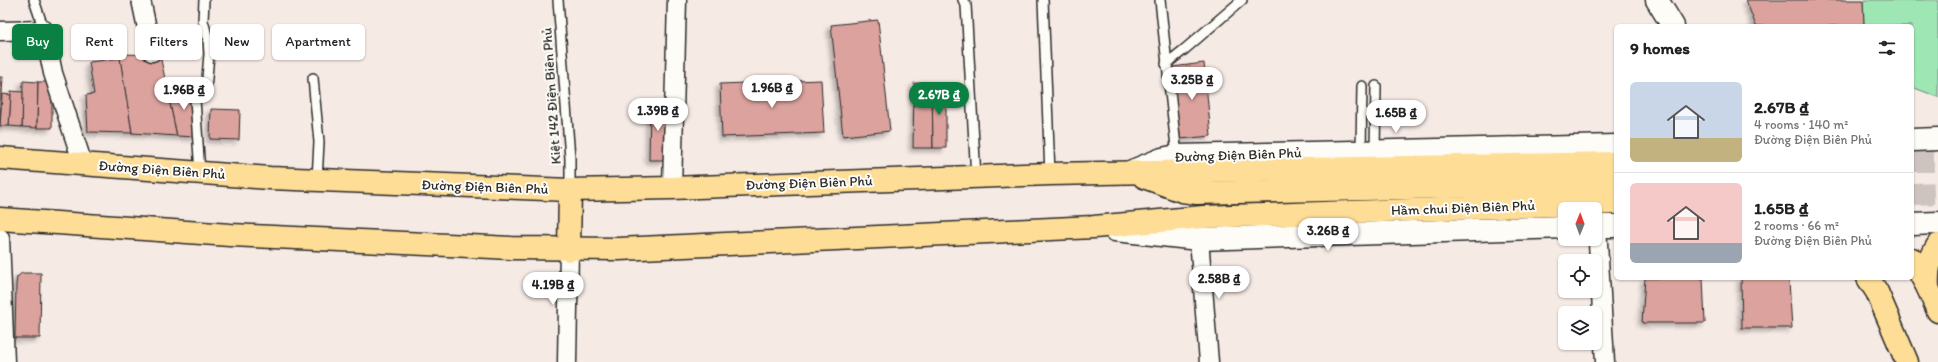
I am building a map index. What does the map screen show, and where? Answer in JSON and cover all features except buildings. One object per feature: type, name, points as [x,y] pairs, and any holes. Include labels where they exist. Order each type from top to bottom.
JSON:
[{"type":"main road","name":"Đường Điện Biên Phủ","points":[[0,158],[200,174],[570,190],[672,188],[976,176],[1130,172]]},
{"type":"main road","points":[[1130,172],[1614,163]]},
{"type":"main road","points":[[1130,172],[1182,191],[1197,193],[1614,183]]},
{"type":"main road","points":[[569,250],[570,190]]},
{"type":"main road","name":"Hầm chui Điện Biên Phủ","points":[[1094,227],[1203,217],[1614,203]]},
{"type":"main road","points":[[0,219],[230,235],[569,250],[1094,227]]},
{"type":"main road","points":[[1928,288],[1927,270],[1932,254],[1938,244]]},
{"type":"main road","points":[[1914,263],[1928,288],[1938,311]]},
{"type":"main road","points":[[1869,283],[1907,362]]},
{"type":"street","points":[[141,0],[146,24]]},
{"type":"street","points":[[672,188],[677,0]]},
{"type":"street","points":[[1657,0],[1672,24]]},
{"type":"street","points":[[0,31],[12,31]]},
{"type":"street","points":[[50,60],[53,73],[83,164]]},
{"type":"street","points":[[1914,140],[1938,139]]},
{"type":"street","name":"Đường Điện Biên Phủ","points":[[1130,172],[1162,159],[1177,156],[1614,146]]},
{"type":"street","points":[[1914,224],[1938,223]]},
{"type":"street","points":[[1603,226],[1605,362]]},
{"type":"street","points":[[1094,227],[1199,239],[1558,227]]},
{"type":"street","points":[[0,238],[5,362]]},
{"type":"street","points":[[1199,239],[1209,362]]},
{"type":"street","points":[[567,362],[569,250]]},
{"type":"lane","points":[[34,0],[42,24]]},
{"type":"lane","points":[[200,174],[195,99],[206,90],[209,54],[208,39],[203,21],[204,0]]},
{"type":"lane","name":"Kiệt 142 Điện Biên Phủ","points":[[558,0],[570,158],[570,190]]},
{"type":"lane","points":[[963,0],[966,5],[976,176]]},
{"type":"lane","points":[[1043,0],[1050,174]]},
{"type":"lane","points":[[1160,0],[1177,156]]},
{"type":"lane","points":[[1166,64],[1185,50],[1242,0]]},
{"type":"lane","points":[[313,78],[319,142],[317,180]]},
{"type":"lane","points":[[1362,86],[1368,151]]},
{"type":"lane","points":[[1368,151],[1376,86]]},
{"type":"green space","points":[[1863,0],[1938,0],[1938,97],[1914,88],[1914,24],[1864,24]]},
{"type":"tunnel","points":[[1914,161],[1938,161]]},
{"type":"tunnel","points":[[1914,194],[1938,193]]}]
